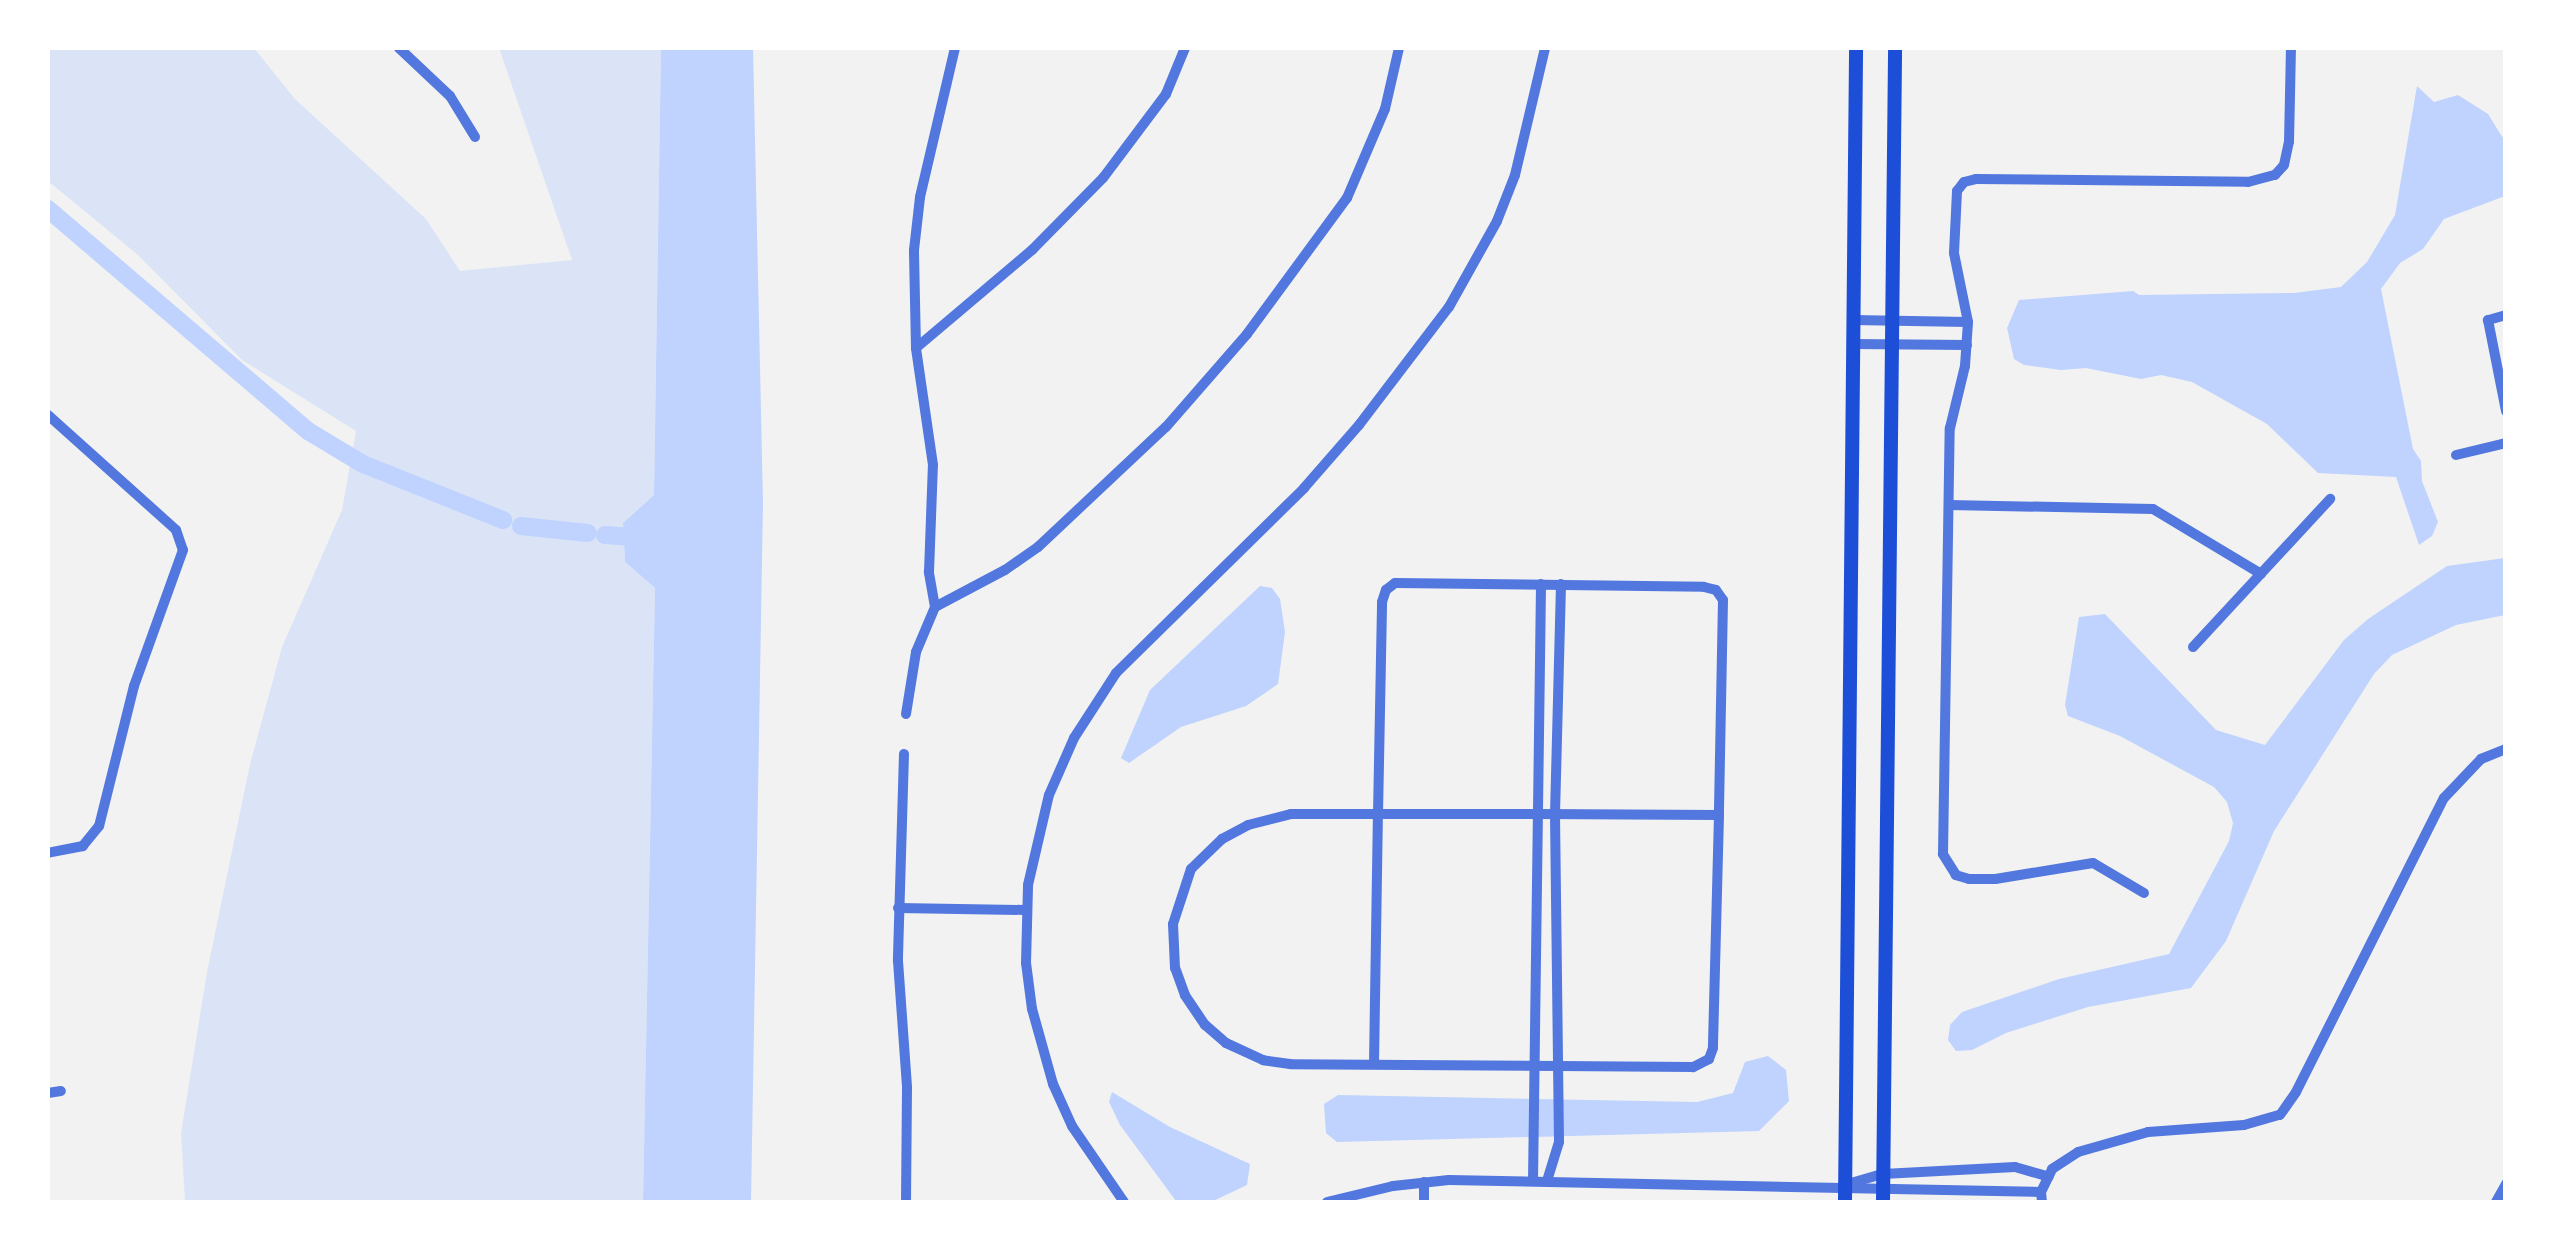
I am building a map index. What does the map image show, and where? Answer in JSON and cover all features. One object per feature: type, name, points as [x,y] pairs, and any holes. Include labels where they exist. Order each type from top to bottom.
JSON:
[{"type":"main road","points":[[1845,1202],[1856,48]]},
{"type":"main road","points":[[1883,1188],[1895,48]]},
{"type":"street","points":[[399,48],[450,96],[475,137]]},
{"type":"street","points":[[906,714],[916,652],[935,607],[929,572],[933,465],[916,348],[914,266],[920,197],[955,48]]},
{"type":"street","points":[[916,348],[1032,250],[1103,178],[1166,94],[1186,48]]},
{"type":"street","points":[[935,607],[1005,570],[1038,547],[1155,439],[1247,334],[1347,198],[1385,109],[1399,48]]},
{"type":"street","points":[[1124,1202],[1088,1153],[1054,1084],[1032,1009],[1026,910],[1036,840],[1049,795],[1089,711],[1148,638],[1246,547],[1348,438],[1406,367],[1466,280],[1516,174],[1545,48]]},
{"type":"street","points":[[2144,893],[2094,863],[1982,880],[1956,875],[1942,854],[1950,428],[1968,346],[1968,322],[1957,278],[1953,216],[1957,192],[1964,182],[2248,182],[2275,175],[2284,165],[2289,142],[2291,48]]},
{"type":"street","points":[[2506,315],[2488,320],[2506,411]]},
{"type":"street","points":[[1853,320],[1968,322]]},
{"type":"street","points":[[1853,344],[1968,346]]},
{"type":"street","points":[[48,415],[176,530],[183,550],[134,686],[99,826],[82,846],[48,853]]},
{"type":"street","points":[[2456,454],[2506,443]]},
{"type":"street","points":[[2193,647],[2330,500]]},
{"type":"street","points":[[1948,505],[2153,509],[2260,574]]},
{"type":"street","points":[[1374,1064],[1378,814],[1382,602],[1386,590],[1396,583],[1704,586],[1716,590],[1723,600],[1719,815],[1714,1048],[1710,1059],[1693,1067],[1560,1065],[1374,1064],[1276,1063],[1226,1043],[1205,1025],[1185,995],[1172,938],[1178,896],[1191,869],[1234,831],[1291,814],[1378,814],[1538,814],[1555,814],[1719,815]]},
{"type":"street","points":[[1532,1181],[1541,584]]},
{"type":"street","points":[[1546,1181],[1559,1142],[1555,814],[1561,584]]},
{"type":"street","points":[[1326,1202],[1424,1182],[1532,1181],[1845,1185],[2041,1197],[2048,1177],[2078,1152],[2126,1137],[2244,1125],[2280,1115],[2296,1092],[2444,798],[2481,759],[2506,749]]},
{"type":"street","points":[[904,754],[898,908],[899,994],[907,1088],[906,1202]]},
{"type":"street","points":[[898,908],[1026,910]]},
{"type":"street","points":[[48,1093],[61,1091]]},
{"type":"street","points":[[1883,1188],[2015,1167],[2048,1177]]},
{"type":"street","points":[[1424,1182],[1424,1202]]},
{"type":"street","points":[[2496,1202],[2506,1184]]},
{"type":"shaded area","points":[[48,48],[254,48],[295,99],[426,219],[460,271],[572,260],[499,48],[661,48],[654,495],[623,523],[625,562],[655,588],[643,1202],[185,1202],[181,1133],[207,972],[250,764],[282,647],[342,510],[356,431],[242,360],[138,255],[48,181]]},
{"type":"water","points":[[661,48],[753,48],[763,503],[751,1202],[643,1202],[655,588],[625,562],[623,523],[654,495]]},
{"type":"water","points":[[2417,86],[2434,102],[2458,95],[2488,114],[2506,143],[2505,196],[2444,219],[2423,249],[2400,263],[2381,289],[2413,449],[2421,461],[2422,481],[2438,522],[2432,536],[2419,545],[2396,477],[2318,473],[2267,424],[2192,382],[2161,375],[2141,379],[2086,368],[2061,370],[2024,365],[2014,359],[2007,328],[2019,300],[2133,291],[2139,295],[2294,293],[2341,287],[2367,262],[2395,215]]},
{"type":"water","points":[[2505,558],[2505,615],[2456,625],[2392,655],[2374,674],[2274,831],[2226,941],[2191,988],[2088,1007],[2006,1033],[1972,1050],[1956,1051],[1948,1040],[1950,1025],[1962,1012],[2059,979],[2169,954],[2229,841],[2233,823],[2227,802],[2214,787],[2120,736],[2068,716],[2065,705],[2079,617],[2105,614],[2216,730],[2265,745],[2344,640],[2368,619],[2447,566]]},
{"type":"water","points":[[1260,586],[1272,588],[1280,599],[1285,632],[1278,684],[1246,706],[1181,727],[1129,763],[1121,758],[1150,690]]},
{"type":"water","points":[[1768,1056],[1786,1070],[1789,1101],[1759,1131],[1337,1142],[1326,1133],[1324,1104],[1338,1095],[1697,1102],[1733,1093],[1745,1062]]},
{"type":"water","points":[[1112,1092],[1170,1127],[1250,1164],[1247,1185],[1211,1202],[1176,1201],[1120,1125],[1109,1102]]},
{"type":"waterway","points":[[48,209],[308,431],[363,464],[503,520]]},
{"type":"waterway","points":[[521,526],[588,533]]},
{"type":"waterway","points":[[605,535],[646,538]]}]
